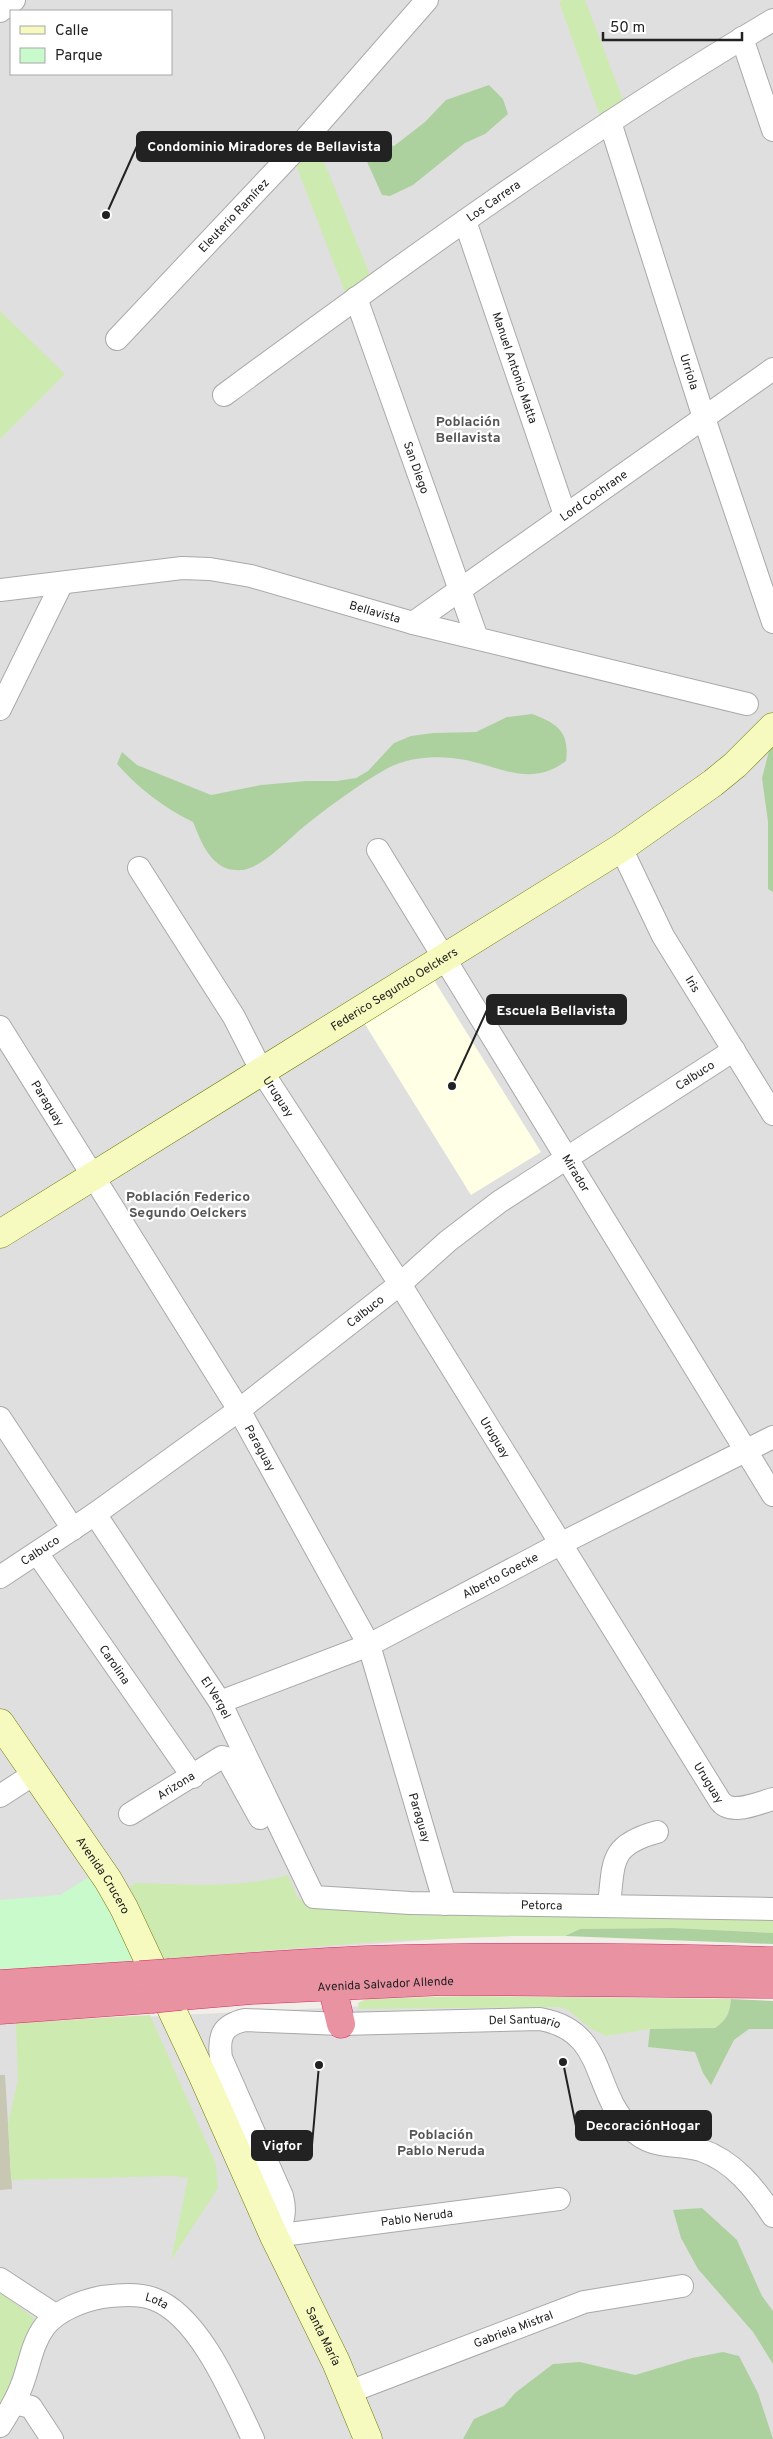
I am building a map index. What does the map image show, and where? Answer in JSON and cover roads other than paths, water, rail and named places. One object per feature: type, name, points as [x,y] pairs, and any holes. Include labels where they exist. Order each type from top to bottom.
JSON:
[{"type":"highway","name":"Avenida Salvador Allende","points":[[0,2010],[151,1999],[175,1984],[363,1960],[621,1958],[773,1961]]},
{"type":"highway","name":"Avenida Salvador Allende","points":[[0,1984],[140,1975],[175,1984],[332,1986],[445,1981],[773,1984]]},
{"type":"highway","points":[[332,1986],[341,2024]]},
{"type":"main road","name":"Federico Segundo Oelckers","points":[[0,1234],[261,1070],[621,848],[713,783],[773,727]]},
{"type":"main road","name":"Avenida Crucero","points":[[0,1722],[115,1891],[186,2040]]},
{"type":"main road","name":"Santa María","points":[[186,2040],[274,2236],[349,2392],[368,2439]]},
{"type":"street","points":[[0,11],[14,0]]},
{"type":"street","name":"Eleuterio Ramírez","points":[[117,339],[301,144],[421,2]]},
{"type":"street","name":"Los Carrera","points":[[224,395],[465,221],[610,122],[773,20]]},
{"type":"street","points":[[742,38],[773,130]]},
{"type":"street","name":"Urriola","points":[[610,122],[704,418],[773,622]]},
{"type":"street","name":"Manuel Antonio Matta","points":[[465,221],[566,515]]},
{"type":"street","name":"San Diego","points":[[356,298],[477,638]]},
{"type":"street","name":"Lord Cochrane","points":[[413,623],[773,369]]},
{"type":"street","name":"Bellavista","points":[[0,590],[169,569],[210,568],[251,576],[413,623],[747,704]]},
{"type":"street","points":[[0,709],[62,583]]},
{"type":"street","name":"Iris","points":[[621,848],[663,936],[773,1114]]},
{"type":"street","name":"Mirador","points":[[378,850],[568,1157],[773,1495]]},
{"type":"street","name":"Uruguay","points":[[139,868],[234,1017],[261,1070]]},
{"type":"street","name":"Uruguay","points":[[142,901],[232,1033],[261,1070],[400,1284],[560,1544],[726,1807],[736,1809],[773,1799]]},
{"type":"street","name":"Paraguay","points":[[0,1027],[238,1410],[369,1645],[445,1904]]},
{"type":"street","name":"Calbuco","points":[[0,1577],[96,1514],[238,1410],[400,1284],[448,1241],[499,1202],[734,1050]]},
{"type":"street","points":[[0,1418],[72,1529]]},
{"type":"street","name":"Alberto Goecke","points":[[220,1702],[369,1645],[560,1544],[773,1437]]},
{"type":"street","name":"El Vergel","points":[[96,1514],[220,1702],[312,1895]]},
{"type":"street","name":"Carolina","points":[[37,1553],[193,1777]]},
{"type":"street","name":"Arizona","points":[[130,1814],[193,1777],[222,1757],[227,1758],[260,1818]]},
{"type":"street","points":[[0,1796],[34,1774]]},
{"type":"street","points":[[608,1905],[614,1858],[624,1846],[637,1837],[657,1832]]},
{"type":"street","name":"Petorca","points":[[312,1895],[317,1898],[341,1900],[445,1904],[773,1909]]},
{"type":"street","name":"Del Santuario","points":[[274,2236],[283,2224],[285,2214],[282,2196],[224,2065],[219,2048],[220,2037],[233,2023],[246,2020],[341,2024],[540,2020],[565,2026],[577,2034],[586,2045],[616,2109],[631,2129],[652,2142],[700,2150],[717,2158],[733,2168],[753,2186],[773,2216]]},
{"type":"street","name":"Pablo Neruda","points":[[274,2236],[558,2199]]},
{"type":"street","points":[[0,2279],[55,2315],[38,2336],[32,2347],[22,2384],[0,2426]]},
{"type":"street","name":"Gabriela Mistral","points":[[349,2392],[584,2302],[682,2286]]},
{"type":"street","name":"Lota","points":[[55,2315],[80,2304],[112,2296],[145,2296],[161,2302],[176,2311],[188,2324],[220,2373],[253,2439]]},
{"type":"street","points":[[12,2406],[19,2404],[30,2406],[52,2439]]},
{"type":"place","name":"Condominio Miradores de Bellavista","points":[[106,215]]},
{"type":"place","name":"Escuela Bellavista","points":[[452,1086]]},
{"type":"place","name":"DecoraciónHogar","points":[[563,2062]]},
{"type":"place","name":"Vigfor","points":[[319,2065]]},
{"type":"district","name":"Población Bellavista","points":[[468,430]]},
{"type":"district","name":"Población Federico Segundo Oelckers","points":[[188,1204]]},
{"type":"district","name":"Población Pablo Neruda","points":[[441,2142]]}]
